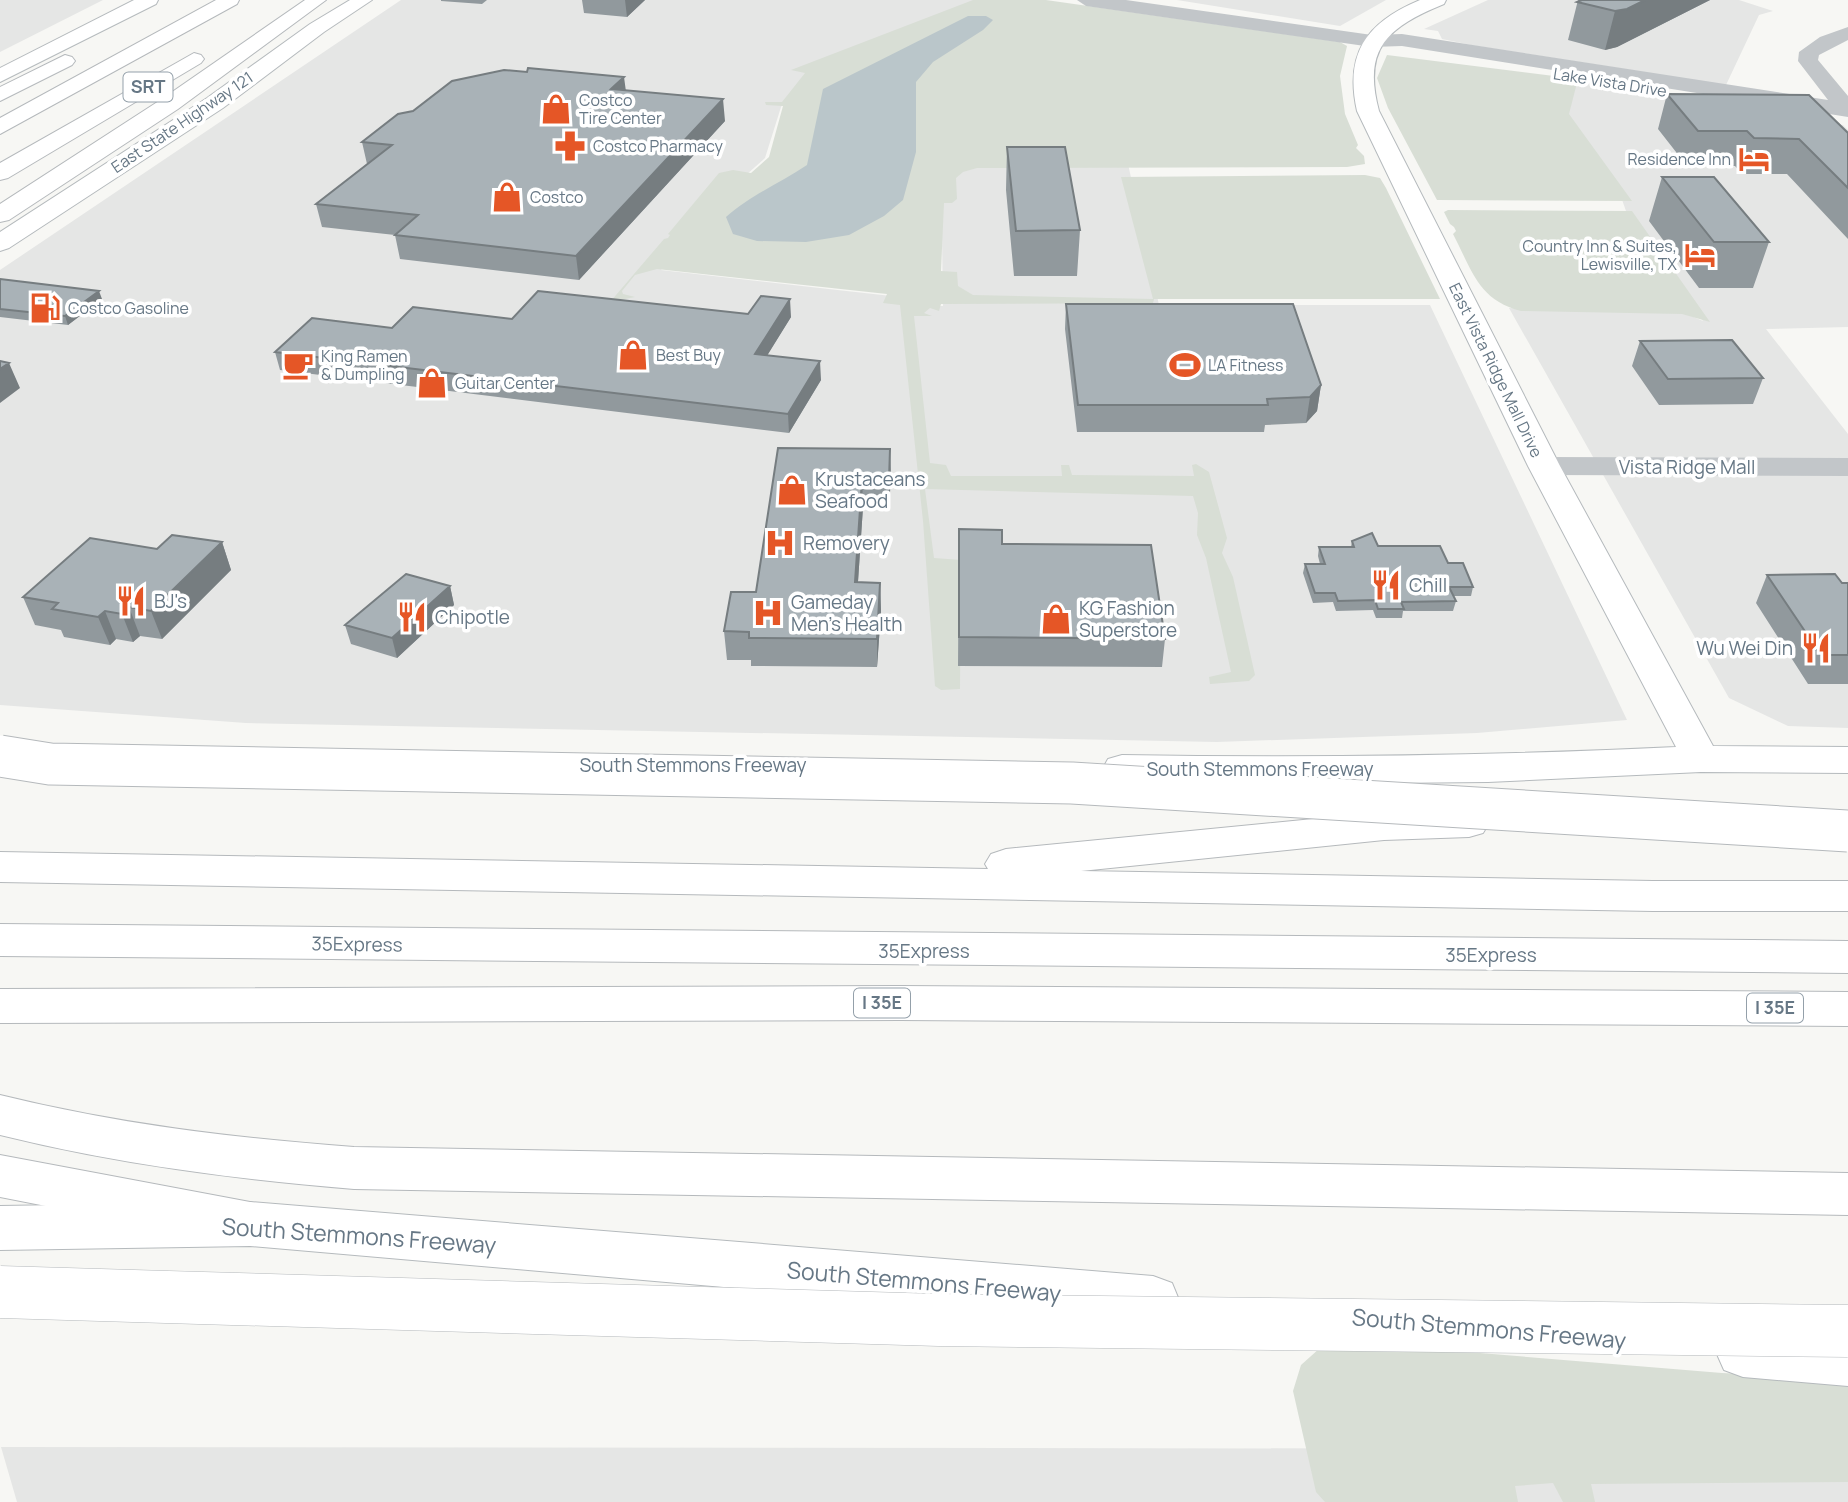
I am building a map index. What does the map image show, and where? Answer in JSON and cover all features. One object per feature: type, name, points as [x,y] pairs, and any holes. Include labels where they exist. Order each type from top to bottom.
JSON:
[{"type":"main road","name":"SRT","points":[[0,127],[230,0]]},
{"type":"main road","name":"SRT","points":[[0,173],[296,0]]},
{"type":"main road","points":[[0,215],[160,111],[317,0]]},
{"type":"main road","points":[[321,26],[352,0]]},
{"type":"main road","name":"East State Highway 121","points":[[0,243],[215,103],[321,26],[362,0]]},
{"type":"main road","points":[[1372,41],[1407,13],[1437,0]]},
{"type":"main road","points":[[0,76],[155,7]]},
{"type":"main road","points":[[0,95],[155,7]]},
{"type":"main road","name":"East Vista Ridge Mall Drive","points":[[1372,41],[1360,75],[1368,111],[1544,466],[1702,759]]},
{"type":"main road","points":[[0,121],[94,74]]},
{"type":"main road","points":[[0,756],[50,764]]},
{"type":"main road","name":"South Stemmons Freeway","points":[[0,765],[983,765],[1282,771],[1488,769],[1702,759],[1848,760]]},
{"type":"main road","points":[[0,765],[1072,783],[1848,831]]},
{"type":"main road","points":[[830,882],[1384,826],[1848,811]]},
{"type":"main road","points":[[0,867],[1639,896],[1848,897]]},
{"type":"main road","name":"35Express","points":[[0,940],[891,951],[1848,957]]},
{"type":"main road","name":"I 35E","points":[[0,1006],[900,1003],[1848,1009]]},
{"type":"main road","points":[[0,1115],[36,1125],[248,1160],[354,1168],[1848,1194]]},
{"type":"main road","points":[[0,1176],[250,1224]]},
{"type":"main road","name":"South Stemmons Freeway","points":[[0,1228],[250,1224],[1848,1361]]},
{"type":"main road","points":[[0,1293],[939,1320],[1848,1331]]},
{"type":"street","name":"Lake Vista Drive","points":[[1086,0],[1372,41],[1397,49],[1848,122]]},
{"type":"street","points":[[1848,33],[1809,52],[1808,61],[1848,110]]},
{"type":"street","name":"Lake Vista Drive","points":[[1372,41],[1402,40],[1848,110]]},
{"type":"street","name":"Vista Ridge Mall","points":[[1544,466],[1839,467],[1848,492]]},
{"type":"shaded area","points":[[0,0],[103,0],[0,52]]},
{"type":"shaded area","points":[[401,0],[985,0],[805,74],[781,107],[765,158],[746,175],[661,270],[900,297],[902,306],[943,306],[941,164],[1128,164],[1159,305],[1430,305],[1627,720],[1477,733],[1217,742],[246,723],[0,705],[0,270]]},
{"type":"shaded area","points":[[973,0],[1046,0],[1340,42],[1347,46],[1340,76],[1345,114],[1358,145],[1356,148],[1364,156],[1365,164],[1347,167],[977,168],[963,172],[956,178],[957,199],[952,203],[944,203],[941,271],[957,272],[958,286],[973,295],[1153,299],[1121,177],[1365,175],[1380,178],[1440,299],[1154,299],[1153,303],[941,304],[939,311],[930,308],[924,313],[932,316],[914,316],[930,463],[946,465],[951,476],[1062,476],[1061,465],[1069,465],[1072,475],[1194,476],[1192,465],[1196,464],[1209,472],[1227,538],[1222,553],[1233,577],[1255,675],[1249,681],[1210,684],[1209,677],[1231,672],[1206,558],[1197,535],[1198,513],[1193,496],[925,489],[934,558],[961,560],[960,689],[941,690],[935,686],[923,521],[900,305],[883,303],[887,294],[657,269],[635,275],[622,291],[623,294],[635,297],[610,302],[664,239],[668,238],[668,234],[719,173],[733,170],[751,173],[769,157],[783,106],[766,105],[765,102],[782,102],[805,73],[791,70]]},
{"type":"shaded area","points":[[1177,0],[1386,0],[1340,26]]},
{"type":"shaded area","points":[[1488,0],[1739,0],[1773,11],[1759,15],[1726,85],[1471,45],[1442,39],[1438,31],[1424,29]]},
{"type":"shaded area","points":[[968,16],[986,16],[993,20],[983,30],[933,62],[916,82],[916,152],[903,200],[884,216],[849,235],[806,242],[757,241],[733,234],[726,217],[807,165],[823,89]]},
{"type":"shaded area","points":[[1387,55],[1578,79],[1569,114],[1632,201],[1437,200],[1388,108],[1377,78]]},
{"type":"shaded area","points":[[1582,81],[1843,125],[1848,130],[1848,327],[1766,329],[1848,434],[1848,728],[1788,726],[1729,698],[1509,308],[1682,312],[1703,321],[1626,211],[1620,194],[1565,114],[1576,85]]},
{"type":"shaded area","points":[[1632,211],[1710,322],[1682,314],[1521,311],[1507,306],[1495,299],[1478,282],[1453,234],[1456,231],[1444,212]]},
{"type":"shaded area","points":[[1358,1343],[1722,1373],[1848,1379],[1848,1482],[1591,1484],[1595,1502],[1563,1502],[1553,1483],[1515,1486],[1518,1502],[1325,1502],[1316,1492],[1293,1391],[1301,1365],[1320,1348]]},
{"type":"shaded area","points":[[1,1447],[1848,1449],[1848,1502],[17,1502]]},
{"type":"building","points":[[1645,0],[1627,9],[1615,11],[1577,2]]},
{"type":"building","name":"Costco","points":[[528,68],[624,77],[611,89],[723,99],[576,256],[395,235],[418,215],[316,204],[392,145],[362,142],[398,114],[413,111],[452,81],[504,70],[527,72]]},
{"type":"building","points":[[1667,94],[1809,95],[1848,133],[1848,188],[1799,139],[1754,138],[1747,131],[1698,131]]},
{"type":"building","points":[[1007,147],[1065,147],[1080,230],[1016,231]]},
{"type":"building","points":[[1662,177],[1714,177],[1769,242],[1714,242]]},
{"type":"building","name":"Costco Gasoline","points":[[0,279],[99,291],[65,316],[0,309]]},
{"type":"building","points":[[538,291],[748,314],[761,296],[790,299],[755,354],[820,361],[788,414],[275,352],[312,318],[392,328],[413,307],[512,319]]},
{"type":"building","name":"LA Fitness","points":[[1066,304],[1293,304],[1321,385],[1310,397],[1267,399],[1268,405],[1078,405]]},
{"type":"building","points":[[1732,340],[1763,378],[1668,379],[1640,341]]},
{"type":"building","points":[[0,361],[9,363],[0,369]]},
{"type":"building","points":[[778,448],[890,449],[889,480],[862,480],[855,582],[880,583],[877,639],[749,638],[749,632],[724,631],[731,592],[756,592]]},
{"type":"building","name":"KG Fashion Superstore","points":[[959,529],[1002,530],[1002,544],[1151,545],[1165,639],[959,637]]},
{"type":"building","name":"Chill","points":[[1372,533],[1378,546],[1440,546],[1448,563],[1463,563],[1473,587],[1449,587],[1456,601],[1401,602],[1404,609],[1378,609],[1375,600],[1338,601],[1335,593],[1315,593],[1305,564],[1325,564],[1319,547],[1354,547],[1352,541]]},
{"type":"building","points":[[172,535],[222,542],[151,611],[129,607],[122,614],[105,611],[98,617],[52,609],[58,603],[23,597],[90,538],[157,549]]},
{"type":"building","points":[[406,574],[450,586],[392,638],[345,625]]},
{"type":"building","points":[[1835,574],[1842,583],[1848,583],[1848,655],[1821,655],[1767,575]]},
{"type":"place","name":"Costco Tire Center","points":[[556,109]]},
{"type":"place","name":"Costco Pharmacy","points":[[570,146]]},
{"type":"place","name":"Residence Inn","points":[[1754,159]]},
{"type":"place","name":"Costco","points":[[507,197]]},
{"type":"place","name":"Country Inn & Suites, Lewisville, TX","points":[[1700,255]]},
{"type":"place","name":"Costco Gasoline","points":[[45,308]]},
{"type":"place","name":"Best Buy","points":[[633,355]]},
{"type":"place","name":"King Ramen & Dumpling","points":[[298,365]]},
{"type":"place","name":"LA Fitness","points":[[1185,365]]},
{"type":"place","name":"Guitar Center","points":[[432,383]]},
{"type":"place","name":"Krustaceans Seafood","points":[[792,490]]},
{"type":"place","name":"Removery","points":[[780,543]]},
{"type":"place","name":"Chill","points":[[1386,585]]},
{"type":"place","name":"BJ's","points":[[131,601]]},
{"type":"place","name":"Gameday Men's Health","points":[[768,613]]},
{"type":"place","name":"Chipotle","points":[[412,617]]},
{"type":"place","name":"KG Fashion Superstore","points":[[1056,619]]},
{"type":"place","name":"Wu Wei Din","points":[[1816,648]]}]
